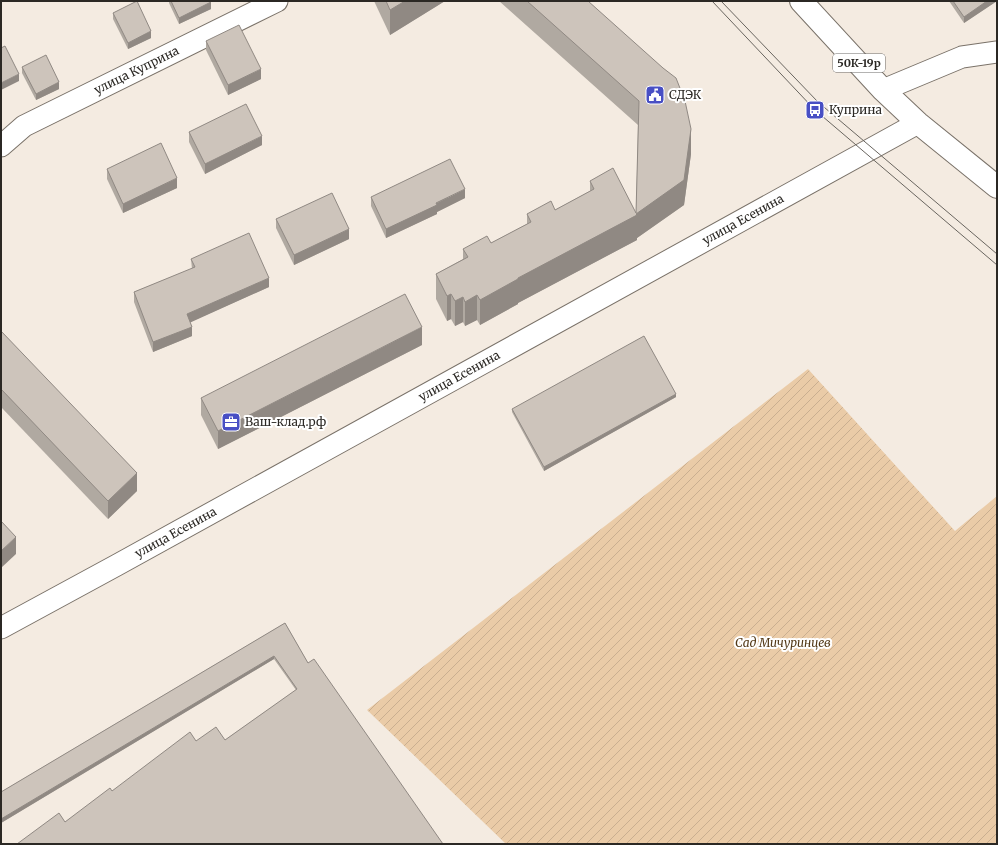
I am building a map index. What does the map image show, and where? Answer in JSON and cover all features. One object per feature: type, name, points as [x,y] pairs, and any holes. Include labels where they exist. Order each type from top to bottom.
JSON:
[{"type":"main road","name":"50К-19р","points":[[801,1],[883,90],[918,124]]},
{"type":"main road","points":[[918,124],[997,187]]},
{"type":"street","name":"улица Куприна","points":[[1,146],[24,126],[277,1]]},
{"type":"street","points":[[883,90],[962,57],[997,52]]},
{"type":"street","name":"улица Есенина","points":[[1,628],[918,124]]},
{"type":"green space","name":"Сад Мичуринцев","points":[[808,369],[955,531],[997,496],[997,844],[506,844],[367,710]]},
{"type":"building","points":[[137,1],[151,31],[128,43],[113,13]]},
{"type":"building","points":[[171,1],[211,1],[211,2],[179,18]]},
{"type":"building","points":[[386,1],[405,1],[390,10]]},
{"type":"building","points":[[527,1],[588,1],[676,78],[685,101],[691,129],[684,180],[636,214],[637,215],[518,278],[480,300],[477,295],[465,302],[463,297],[455,301],[451,294],[447,296],[436,274],[468,257],[463,249],[487,236],[491,243],[531,222],[527,214],[551,201],[555,210],[594,189],[590,181],[613,168],[636,213],[639,101]]},
{"type":"building","points":[[953,1],[987,1],[964,17]]},
{"type":"building","points":[[239,25],[261,69],[228,85],[206,41]]},
{"type":"building","points":[[5,46],[19,74],[1,83],[1,48]]},
{"type":"building","points":[[46,55],[59,82],[36,94],[22,67]]},
{"type":"building","points":[[246,104],[262,136],[205,164],[189,132]]},
{"type":"building","points":[[161,143],[177,178],[123,204],[107,169]]},
{"type":"building","points":[[450,159],[465,189],[436,203],[437,205],[386,229],[371,197]]},
{"type":"building","points":[[332,193],[349,229],[294,255],[276,219]]},
{"type":"building","points":[[249,233],[269,278],[187,314],[192,327],[153,342],[134,292],[195,267],[191,259]]},
{"type":"building","points":[[405,294],[422,327],[218,431],[201,398]]},
{"type":"building","points":[[1,331],[137,473],[108,501],[1,389]]},
{"type":"building","points":[[644,336],[676,394],[544,467],[512,409]]},
{"type":"building","points":[[1,521],[16,537],[1,551]]},
{"type":"building","points":[[285,623],[308,663],[314,659],[443,844],[17,844],[59,813],[65,822],[110,788],[112,791],[190,732],[196,741],[216,727],[225,740],[297,689],[274,656],[1,819],[1,792]]},
{"type":"tram line","points":[[712,1],[815,110],[997,265]]},
{"type":"tram line","points":[[721,1],[818,102],[997,254]]},
{"type":"place","name":"СДЭК","points":[[655,95]]},
{"type":"place","name":"Куприна","points":[[815,110]]},
{"type":"place","name":"Ваш-клад.рф","points":[[231,422]]}]
